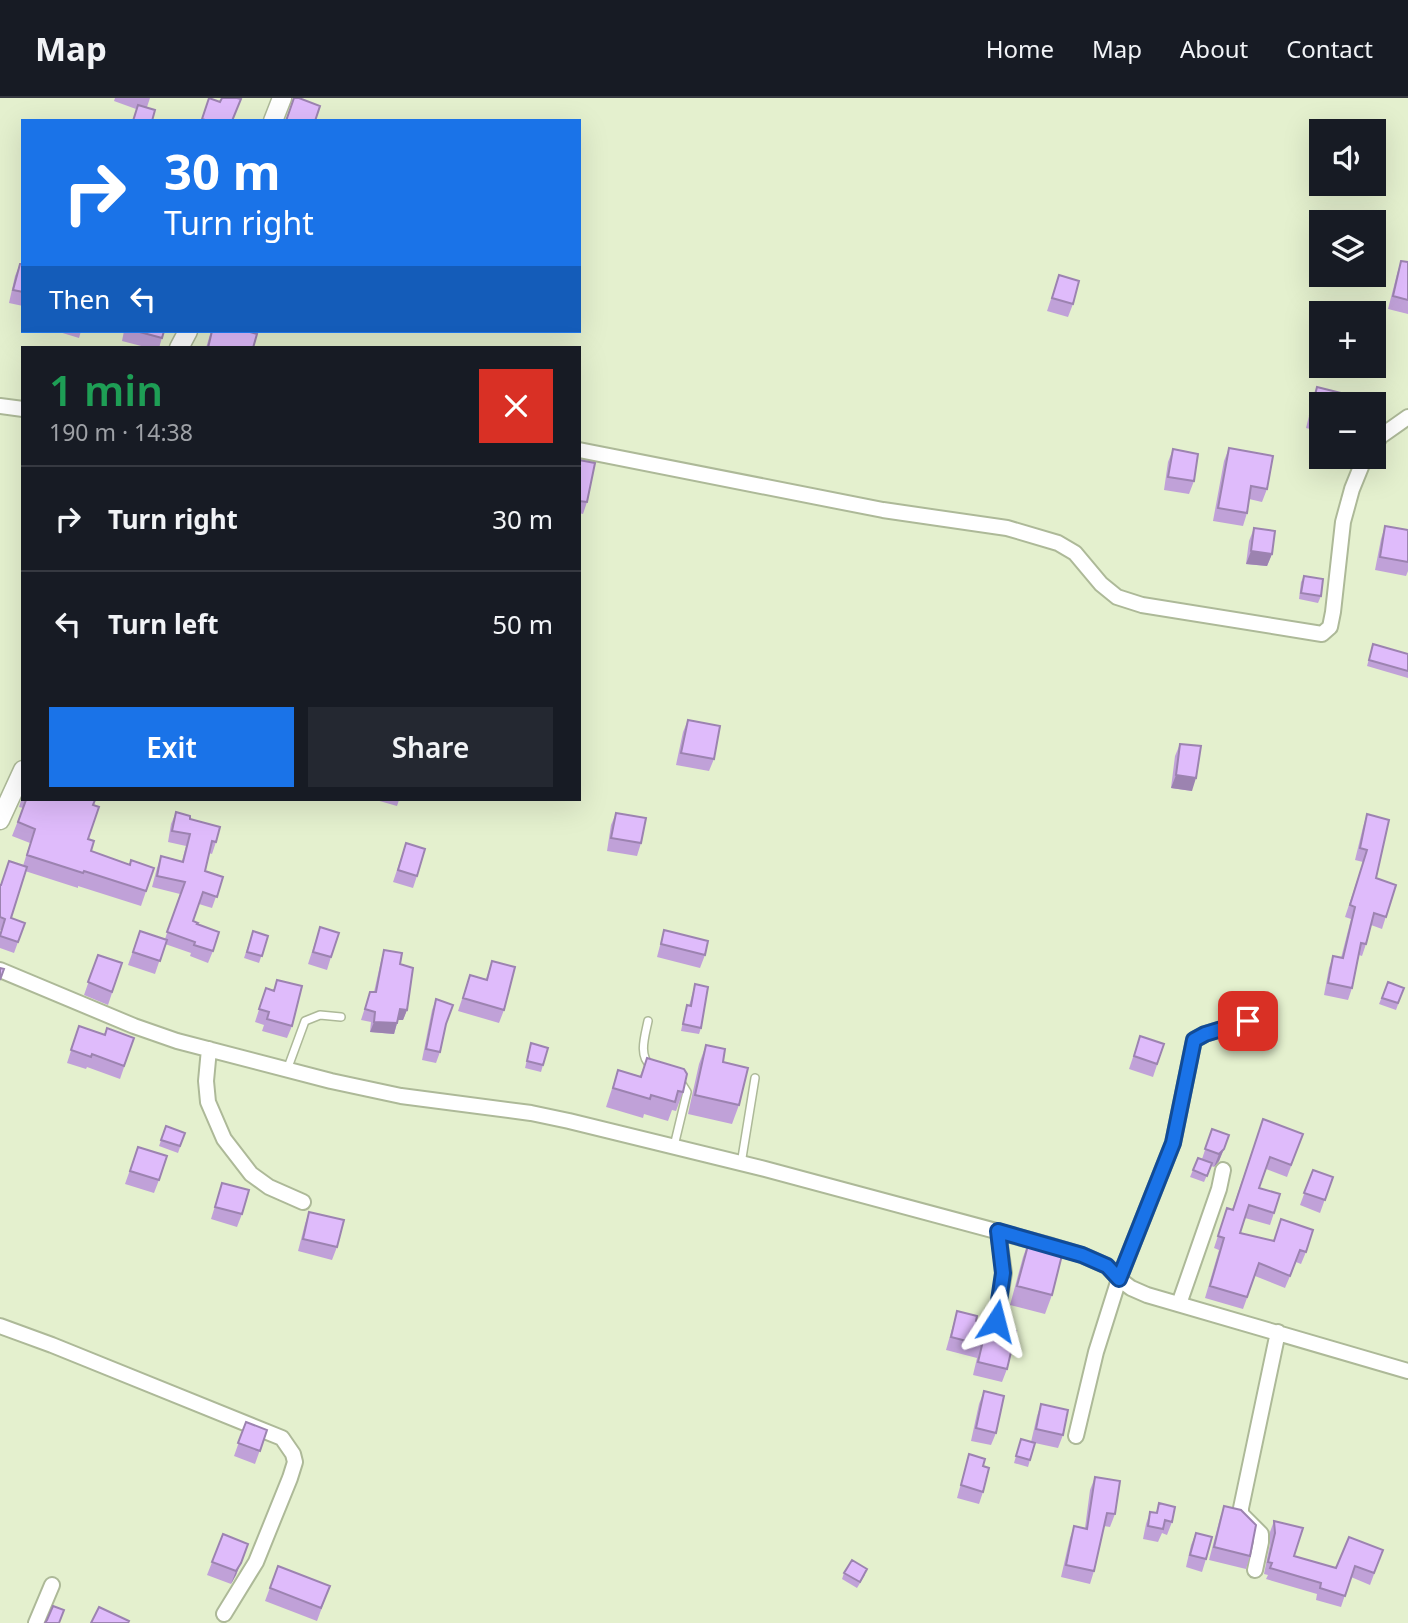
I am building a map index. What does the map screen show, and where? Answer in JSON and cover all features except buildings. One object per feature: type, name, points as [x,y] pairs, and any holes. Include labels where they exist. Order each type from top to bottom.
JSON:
[{"type":"street","points":[[274,119],[282,98]]},
{"type":"street","points":[[0,406],[21,409]]},
{"type":"street","points":[[1386,432],[1408,417]]},
{"type":"street","points":[[581,450],[883,510],[1007,528],[1058,543],[1075,553],[1101,584],[1117,597],[1142,605],[1322,634],[1330,627],[1334,612],[1343,522],[1360,469]]},
{"type":"street","points":[[0,820],[21,774]]},
{"type":"street","points":[[0,970],[177,1041],[287,1070],[401,1096],[531,1113],[998,1231],[1082,1255],[1107,1266],[1131,1288],[1147,1295],[1408,1371]]},
{"type":"street","points":[[1076,1436],[1096,1352],[1119,1279],[1173,1143],[1194,1040],[1248,1021]]},
{"type":"street","points":[[209,1049],[206,1081],[208,1102],[224,1139],[251,1174],[269,1187],[303,1202]]},
{"type":"street","points":[[1179,1304],[1219,1189],[1223,1170]]},
{"type":"street","points":[[996,1321],[1003,1273],[998,1231]]},
{"type":"street","points":[[0,1326],[282,1438],[295,1462],[290,1478],[256,1562],[224,1614]]},
{"type":"street","points":[[1255,1570],[1261,1534],[1241,1514],[1241,1508],[1278,1332]]},
{"type":"street","points":[[36,1623],[52,1585]]},
{"type":"lane","points":[[287,1070],[305,1021],[320,1015],[341,1017]]},
{"type":"lane","points":[[648,1021],[643,1055],[648,1064],[659,1070]]},
{"type":"lane","points":[[670,1075],[680,1081],[687,1092],[674,1147]]},
{"type":"lane","points":[[741,1164],[755,1078]]},
{"type":"route","points":[[996,1321],[1003,1273],[998,1231],[1082,1255],[1107,1266],[1119,1279],[1173,1143],[1194,1040],[1248,1021]]}]
